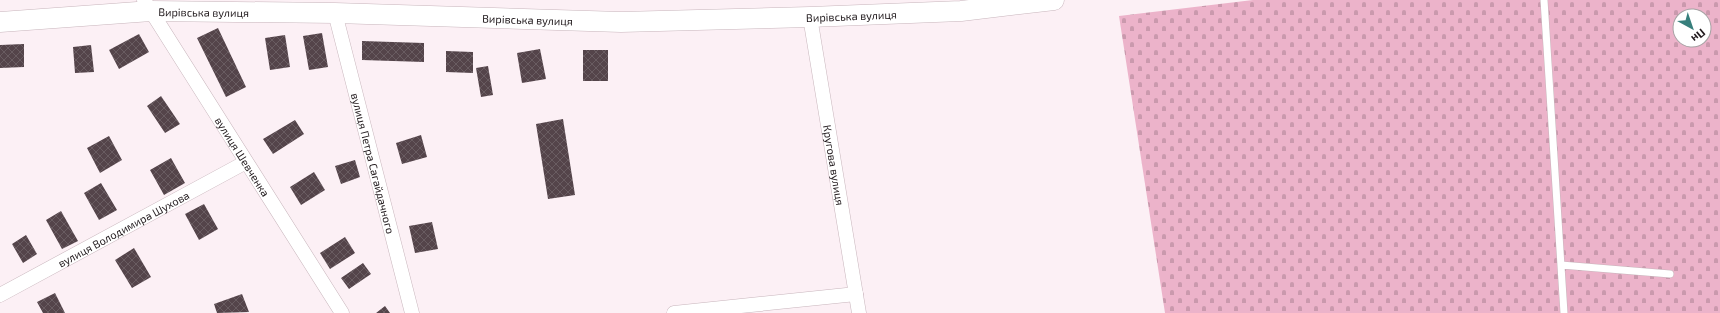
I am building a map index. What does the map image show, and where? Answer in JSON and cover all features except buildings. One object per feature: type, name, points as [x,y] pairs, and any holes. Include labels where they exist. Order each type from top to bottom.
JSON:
[{"type":"main road","name":"Вирівська вулиця","points":[[0,22],[148,6],[336,6],[621,22],[810,18],[961,11],[1054,0]]},
{"type":"street","name":"вулиця Шевченка","points":[[148,6],[342,313]]},
{"type":"street","name":"вулиця Петра Сагайдачного","points":[[336,6],[412,313]]},
{"type":"street","name":"Кругова вулиця","points":[[810,18],[859,313]]},
{"type":"street","name":"вулиця Володимира Шухова","points":[[0,295],[246,162]]},
{"type":"street","points":[[674,313],[856,294]]},
{"type":"lane","points":[[1544,0],[1564,313]]},
{"type":"lane","points":[[1561,265],[1670,274]]},
{"type":"green space","points":[[1253,0],[1720,0],[1720,313],[1165,313],[1119,16]]}]
